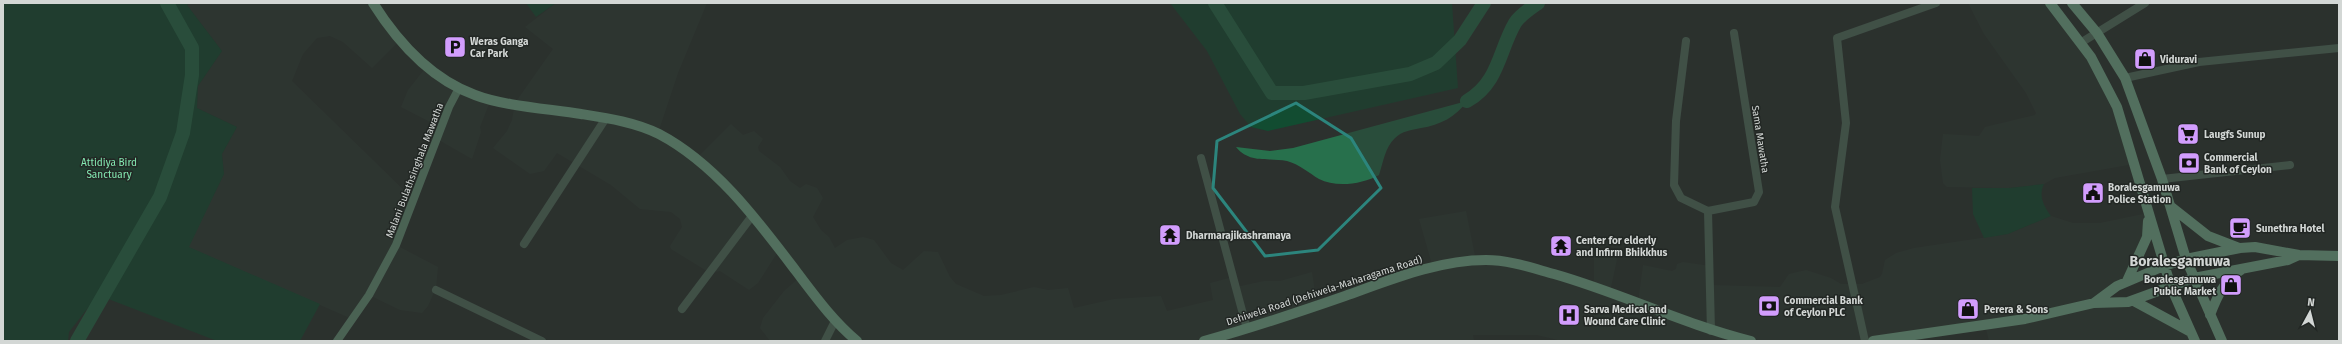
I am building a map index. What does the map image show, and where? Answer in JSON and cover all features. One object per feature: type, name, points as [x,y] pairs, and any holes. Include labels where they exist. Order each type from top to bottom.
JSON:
[{"type":"main road","points":[[373,3],[413,54],[459,88],[491,99],[622,121],[658,133],[677,145],[696,159],[731,192],[752,216],[835,321],[857,341]]},
{"type":"main road","points":[[2050,3],[2082,42],[2117,107],[2164,266],[2171,287],[2193,337]]},
{"type":"main road","points":[[2072,3],[2097,33],[2125,78],[2162,179],[2186,259],[2222,341]]},
{"type":"main road","points":[[2170,206],[2208,236],[2240,248]]},
{"type":"main road","points":[[2127,281],[2147,236],[2148,213]]},
{"type":"main road","points":[[2094,303],[2117,286],[2164,266],[2186,259],[2240,248],[2255,247],[2299,255],[2339,256]]},
{"type":"main road","points":[[1873,341],[1923,337],[2026,319],[2094,303],[2134,301],[2194,278],[2288,260],[2299,255]]},
{"type":"main road","name":"Dehiwela Road (Dehiwela-Maharagama Road)","points":[[1204,341],[1247,329],[1410,274],[1444,266],[1486,260],[1527,266],[1594,285],[1711,331],[1751,341]]},
{"type":"main road","points":[[2210,315],[2222,287],[2234,274],[2245,268]]},
{"type":"main road","points":[[2134,301],[2193,337]]},
{"type":"street","points":[[1865,341],[1835,207],[1846,123],[1837,38],[1936,3]]},
{"type":"street","points":[[2082,42],[2145,3]]},
{"type":"street","name":"Sama Mawatha","points":[[1708,212],[1754,202],[1759,192],[1734,33]]},
{"type":"street","points":[[1686,41],[1676,120],[1674,185],[1681,198],[1708,212],[1711,331]]},
{"type":"street","points":[[2125,78],[2199,62],[2339,48]]},
{"type":"street","name":"Malani Bulathsinghala Mawatha","points":[[337,341],[369,295],[396,245],[449,107],[459,88]]},
{"type":"street","points":[[524,244],[606,118]]},
{"type":"street","points":[[1201,158],[1247,329]]},
{"type":"street","points":[[2162,179],[2290,165]]},
{"type":"street","points":[[682,309],[752,216]]},
{"type":"street","points":[[436,290],[542,341]]},
{"type":"street","points":[[825,341],[835,321]]},
{"type":"highlighted area","points":[[1296,103],[1351,138],[1381,188],[1318,250],[1265,256],[1213,188],[1217,141]]},
{"type":"shaded area","points":[[190,3],[373,3],[400,40],[372,68],[343,42],[330,36],[317,38],[303,54],[292,81],[414,200],[396,245],[438,267],[436,288],[428,306],[422,313],[400,310],[369,295],[352,319],[188,247],[224,174],[222,154],[237,127],[197,108],[198,86],[222,51],[187,5]]},
{"type":"shaded area","points":[[556,3],[707,3],[678,73],[658,133],[696,159],[731,124],[743,135],[754,131],[763,139],[758,147],[759,151],[780,167],[790,181],[800,188],[806,184],[817,188],[823,198],[813,217],[821,230],[829,237],[835,248],[847,240],[863,237],[874,240],[891,263],[903,270],[924,251],[938,252],[950,277],[956,284],[984,296],[1001,295],[1034,287],[1048,290],[1068,288],[1074,308],[1114,299],[1161,296],[1167,311],[1213,300],[1210,283],[1233,277],[1236,287],[1264,281],[1280,281],[1312,272],[1317,305],[1433,268],[1419,219],[1466,211],[1476,261],[1486,260],[1594,285],[1594,251],[1614,252],[1617,259],[1610,292],[1638,303],[1643,265],[1672,271],[1676,269],[1677,264],[1683,262],[1710,266],[1710,285],[1780,287],[1789,274],[1806,270],[1831,278],[1841,284],[1862,284],[1880,277],[1885,260],[1896,253],[1914,248],[2008,234],[2051,216],[2073,223],[2100,223],[2148,213],[2148,228],[2127,281],[2095,302],[2128,302],[2168,318],[2195,341],[1989,341],[1985,325],[1923,333],[1924,341],[1562,341],[1537,335],[1473,335],[1474,341],[770,341],[760,328],[763,318],[784,291],[800,277],[779,250],[758,283],[749,290],[720,271],[710,273],[671,249],[670,246],[682,227],[680,219],[671,212],[640,209],[611,185],[557,153],[544,171],[530,174],[493,148],[507,131],[512,120],[515,103],[553,49],[525,27]]},
{"type":"shaded area","points":[[1968,3],[2050,3],[2111,94],[2134,164],[2055,178],[2044,184],[2009,188],[1947,187],[1943,183],[1940,160],[1943,134],[1979,136],[1985,127],[2035,115],[2036,113],[2026,93],[1984,34]]},
{"type":"shaded area","points":[[427,66],[491,99],[480,127],[481,132],[472,159],[437,139],[443,123],[430,122],[401,107],[408,90]]},
{"type":"shaded area","points":[[1467,101],[1453,116],[1435,125],[1407,131],[1398,136],[1387,150],[1379,175],[1357,183],[1341,184],[1326,182],[1291,162],[1253,158],[1247,156],[1236,147],[1270,151],[1293,148]]},
{"type":"green space","name":"Attidiya Bird Sanctuary","points":[[3,3],[190,3],[187,5],[222,51],[198,86],[197,108],[237,127],[222,154],[224,174],[189,247],[320,304],[300,341],[217,341],[98,295],[69,332],[68,341],[3,341]]},
{"type":"green space","points":[[526,3],[556,3],[536,17]]},
{"type":"green space","points":[[1170,3],[1452,3],[1458,88],[1268,131],[1251,127],[1240,114],[1207,51]]},
{"type":"green space","points":[[2044,184],[2042,188],[2042,197],[2044,205],[2051,216],[2008,234],[1984,238],[1973,214],[1972,188],[2009,188]]},
{"type":"waterway","points":[[77,341],[160,197],[183,133],[192,75],[192,48],[167,3]]},
{"type":"waterway","points":[[1215,3],[1272,93],[1304,93],[1410,74],[1436,63],[1460,40],[1484,3]]},
{"type":"waterway","points":[[1467,101],[1478,94],[1492,76],[1517,20],[1538,3]]},
{"type":"place","name":"Weras Ganga Car Park","points":[[455,47]]},
{"type":"place","name":"Viduravi","points":[[2145,59]]},
{"type":"place","name":"Laugfs Sunup","points":[[2188,134]]},
{"type":"place","name":"Commercial Bank of Ceylon","points":[[2189,163]]},
{"type":"place","name":"Boralesgamuwa Police Station","points":[[2093,193]]},
{"type":"place","name":"Sunethra Hotel","points":[[2240,228]]},
{"type":"place","name":"Dharmarajikashramaya","points":[[1170,235]]},
{"type":"place","name":"Center for elderly and Infirm Bhikkhus","points":[[1561,246]]},
{"type":"place","name":"Boralesgamuwa Public Market","points":[[2231,285]]},
{"type":"place","name":"Commercial Bank of Ceylon PLC","points":[[1769,306]]},
{"type":"place","name":"Perera & Sons","points":[[1968,309]]},
{"type":"place","name":"Sarva Medical and Wound Care Clinic","points":[[1569,315]]},
{"type":"district","name":"Boralesgamuwa","points":[[2180,261]]}]
